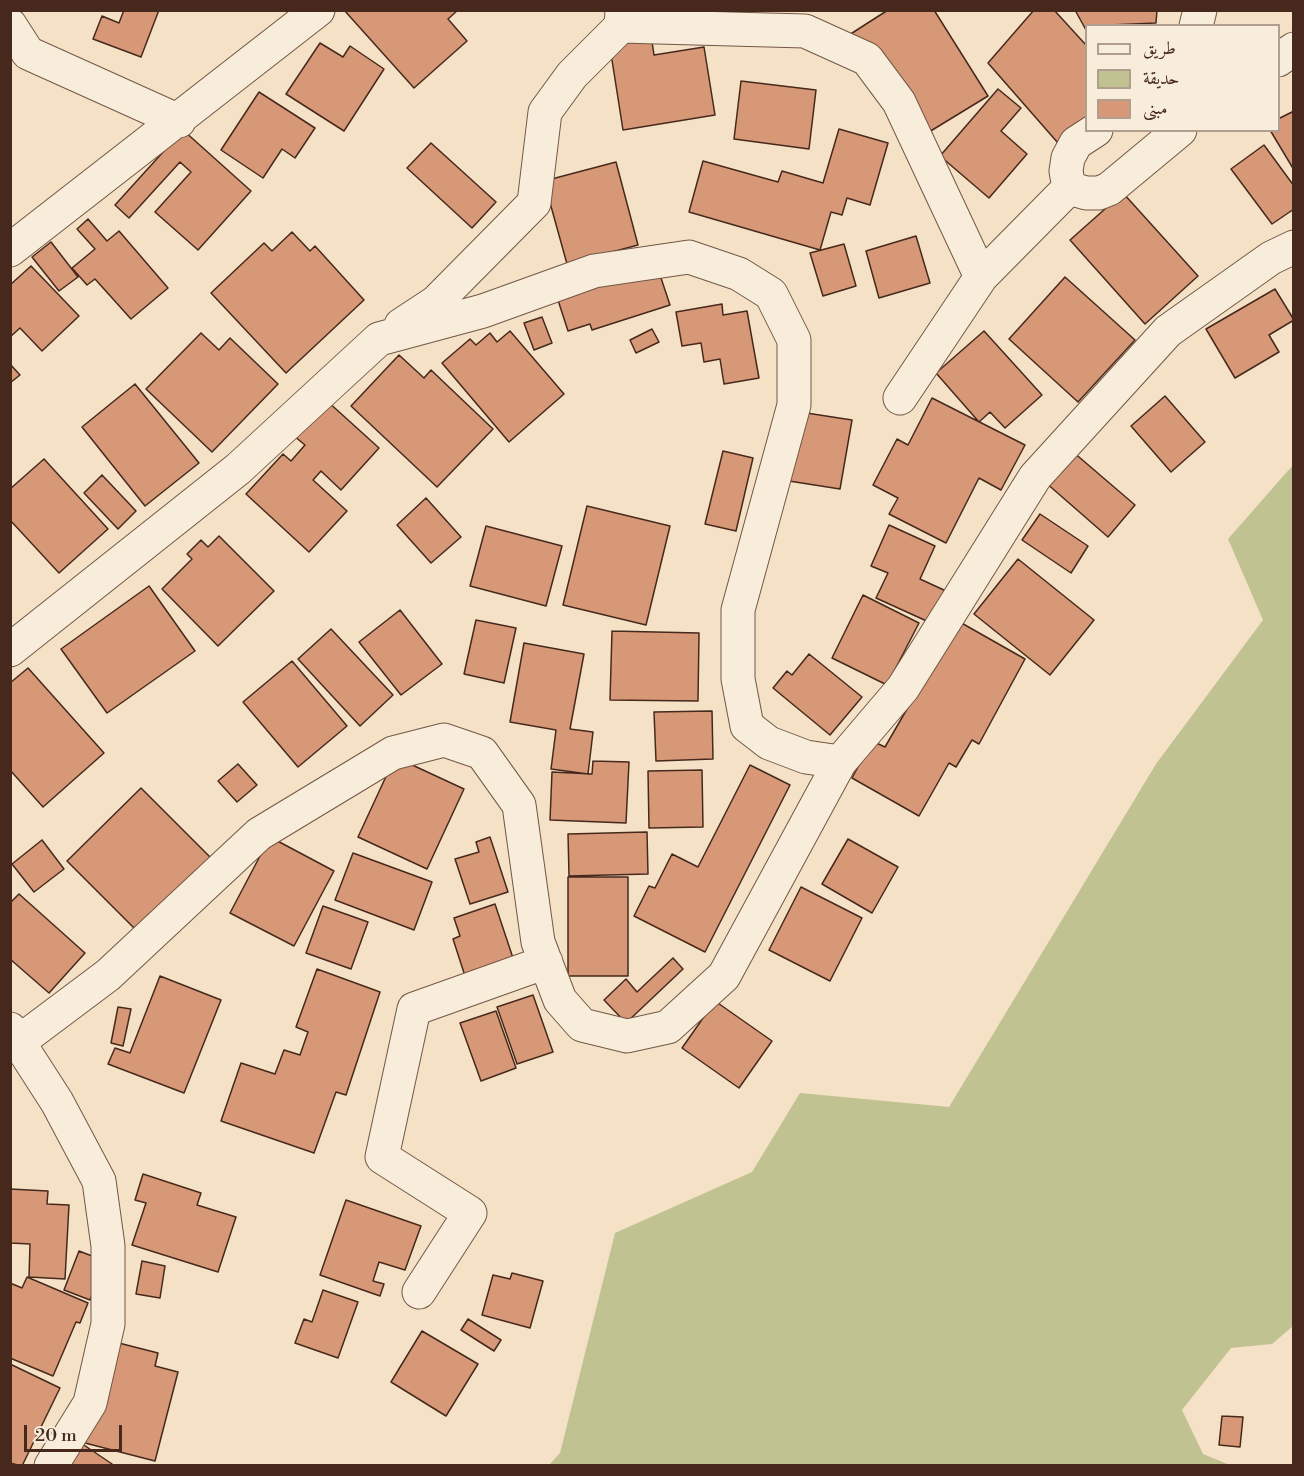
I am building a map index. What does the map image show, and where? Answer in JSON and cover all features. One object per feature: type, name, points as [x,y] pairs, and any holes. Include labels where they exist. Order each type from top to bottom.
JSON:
[{"type":"street","points":[[10,250],[179,121],[318,10]]},
{"type":"street","points":[[10,650],[238,468],[379,339],[436,302],[534,203],[545,112],[572,75],[621,18],[805,31],[867,59],[899,102],[981,277]]},
{"type":"street","points":[[10,25],[19,51],[179,121]]},
{"type":"street","points":[[1280,59],[1293,49]]},
{"type":"street","points":[[1069,188],[1066,171],[1068,158],[1076,143],[1093,132]]},
{"type":"street","points":[[1069,188],[1086,193],[1099,193],[1109,189],[1178,132]]},
{"type":"street","points":[[900,398],[981,277],[1069,188]]},
{"type":"street","points":[[51,1466],[90,1403],[108,1324],[108,1245],[99,1181],[57,1102],[15,1035],[108,975],[259,834],[393,753],[444,740],[482,753],[519,805],[538,942],[560,1000],[582,1025],[627,1036],[668,1027],[724,976],[840,762],[903,688],[1035,477],[1168,331],[1271,258],[1293,247]]},
{"type":"street","points":[[379,339],[483,311],[594,271],[689,257],[740,274],[771,294],[794,340],[794,405],[738,610],[738,679],[747,726],[769,743],[806,757],[840,762]]},
{"type":"street","points":[[419,1292],[471,1213],[382,1157],[414,1009],[546,962]]},
{"type":"green space","points":[[1293,465],[1293,1326],[1272,1344],[1231,1348],[1182,1410],[1203,1454],[1230,1465],[549,1465],[560,1453],[615,1233],[752,1172],[800,1093],[949,1107],[1156,764],[1263,620],[1228,539]]},
{"type":"building","points":[[124,10],[159,10],[141,57],[93,39],[102,16],[119,23]]},
{"type":"building","points":[[344,10],[458,10],[448,19],[467,41],[414,88]]},
{"type":"building","points":[[888,10],[934,10],[988,96],[929,132],[849,35]]},
{"type":"building","points":[[1034,10],[1054,10],[1085,44],[1085,118],[1058,143],[988,63]]},
{"type":"building","points":[[1075,10],[1157,10],[1156,23],[1085,24],[1085,28]]},
{"type":"building","points":[[651,35],[654,55],[704,47],[715,115],[623,130],[609,41]]},
{"type":"building","points":[[320,43],[343,57],[350,46],[384,69],[344,131],[286,94]]},
{"type":"building","points":[[741,81],[816,90],[809,149],[734,139]]},
{"type":"building","points":[[998,89],[1021,108],[1001,131],[1027,154],[989,198],[940,156]]},
{"type":"building","points":[[259,92],[315,128],[295,158],[282,149],[263,178],[221,150]]},
{"type":"building","points":[[1294,111],[1294,170],[1271,132],[1280,132],[1280,118]]},
{"type":"building","points":[[839,129],[888,143],[870,205],[847,198],[842,215],[831,212],[820,250],[689,212],[703,161],[778,182],[782,171],[823,183]]},
{"type":"building","points":[[183,130],[251,191],[198,250],[155,212],[191,172],[180,162],[129,218],[115,205]]},
{"type":"building","points":[[431,143],[496,202],[472,228],[407,168]]},
{"type":"building","points":[[1264,145],[1294,186],[1294,209],[1272,224],[1231,169]]},
{"type":"building","points":[[616,162],[638,245],[567,264],[544,181]]},
{"type":"building","points":[[1123,193],[1198,276],[1145,324],[1070,240]]},
{"type":"building","points":[[88,219],[107,241],[119,231],[168,288],[131,319],[95,279],[87,285],[72,268],[95,249],[77,229]]},
{"type":"building","points":[[292,232],[310,251],[315,246],[364,300],[286,373],[211,293],[264,243],[272,251]]},
{"type":"building","points":[[916,236],[930,283],[879,298],[866,251]]},
{"type":"building","points":[[51,242],[78,277],[59,291],[32,257]]},
{"type":"building","points":[[844,244],[856,286],[823,296],[810,253]]},
{"type":"building","points":[[31,266],[79,316],[42,351],[20,328],[10,337],[10,285]]},
{"type":"building","points":[[657,266],[670,305],[592,330],[590,324],[568,331],[556,294]]},
{"type":"building","points":[[1065,277],[1135,340],[1078,402],[1009,339]]},
{"type":"building","points":[[1275,289],[1294,320],[1269,335],[1279,352],[1235,378],[1206,329]]},
{"type":"building","points":[[722,304],[723,315],[747,311],[759,378],[724,384],[720,359],[704,362],[701,343],[682,346],[676,312]]},
{"type":"building","points":[[542,317],[552,343],[534,350],[524,323]]},
{"type":"building","points":[[652,329],[659,342],[636,353],[630,340]]},
{"type":"building","points":[[510,331],[564,394],[509,442],[442,363],[470,339],[476,345],[490,333],[497,342]]},
{"type":"building","points":[[984,331],[1042,395],[1005,428],[990,412],[979,422],[936,373]]},
{"type":"building","points":[[201,333],[219,350],[230,338],[278,384],[212,452],[146,389]]},
{"type":"building","points":[[399,355],[424,378],[431,370],[493,429],[437,487],[351,406]]},
{"type":"building","points":[[10,364],[20,375],[10,383]]},
{"type":"building","points":[[135,384],[199,463],[145,506],[82,427]]},
{"type":"building","points":[[1165,396],[1205,442],[1171,472],[1131,426]]},
{"type":"building","points":[[932,398],[1025,445],[1001,490],[979,478],[946,543],[889,514],[898,498],[873,485],[897,439],[908,445]]},
{"type":"building","points":[[326,400],[379,448],[341,490],[321,471],[313,480],[347,511],[309,552],[246,494],[283,454],[291,461],[305,445],[294,436]]},
{"type":"building","points":[[800,412],[852,420],[840,489],[789,481]]},
{"type":"building","points":[[723,451],[753,458],[736,531],[705,524]]},
{"type":"building","points":[[1072,451],[1135,505],[1108,537],[1045,482]]},
{"type":"building","points":[[44,459],[108,529],[59,573],[10,520],[10,489]]},
{"type":"building","points":[[102,475],[136,511],[118,529],[84,493]]},
{"type":"building","points":[[426,498],[461,537],[431,563],[397,525]]},
{"type":"building","points":[[587,506],[670,526],[646,625],[563,605]]},
{"type":"building","points":[[1040,514],[1088,546],[1071,573],[1022,540]]},
{"type":"building","points":[[889,525],[935,546],[920,579],[946,591],[931,623],[876,598],[888,573],[871,566]]},
{"type":"building","points":[[486,526],[562,546],[546,606],[470,586]]},
{"type":"building","points":[[219,536],[274,591],[218,646],[162,589],[192,559],[187,554],[201,540],[208,547]]},
{"type":"building","points":[[1018,559],[1094,620],[1050,675],[974,614]]},
{"type":"building","points":[[149,586],[195,651],[107,713],[61,649]]},
{"type":"building","points":[[863,595],[919,623],[887,685],[832,658]]},
{"type":"building","points":[[400,610],[442,664],[401,695],[359,642]]},
{"type":"building","points":[[476,620],[516,628],[504,683],[464,674]]},
{"type":"building","points":[[958,621],[1025,659],[979,744],[972,740],[956,767],[949,763],[919,816],[852,778],[872,741],[885,747]]},
{"type":"building","points":[[331,629],[393,695],[360,726],[298,659]]},
{"type":"building","points":[[612,631],[699,633],[698,701],[610,700]]},
{"type":"building","points":[[524,643],[584,654],[570,729],[593,732],[588,774],[551,769],[556,730],[510,722]]},
{"type":"building","points":[[809,654],[862,697],[830,735],[773,688],[787,671],[792,675]]},
{"type":"building","points":[[292,661],[347,726],[298,767],[243,702]]},
{"type":"building","points":[[28,668],[104,753],[43,807],[10,770],[10,683]]},
{"type":"building","points":[[712,711],[713,759],[656,761],[654,712]]},
{"type":"building","points":[[395,757],[464,789],[427,869],[358,837]]},
{"type":"building","points":[[593,761],[629,762],[626,823],[550,820],[552,772],[592,774]]},
{"type":"building","points":[[238,764],[257,785],[237,802],[218,781]]},
{"type":"building","points":[[750,765],[790,785],[705,952],[634,916],[649,886],[655,888],[672,854],[698,867]]},
{"type":"building","points":[[702,770],[703,827],[649,828],[648,771]]},
{"type":"building","points":[[141,788],[215,862],[141,935],[67,861]]},
{"type":"building","points":[[647,832],[648,874],[569,876],[568,834]]},
{"type":"building","points":[[270,837],[334,871],[294,946],[230,913]]},
{"type":"building","points":[[490,837],[508,892],[470,904],[455,859],[479,852],[476,842]]},
{"type":"building","points":[[848,839],[898,867],[872,913],[822,884]]},
{"type":"building","points":[[42,840],[64,869],[34,892],[12,864]]},
{"type":"building","points":[[353,853],[432,882],[414,930],[335,900]]},
{"type":"building","points":[[568,877],[628,877],[628,976],[568,976]]},
{"type":"building","points":[[801,887],[862,918],[830,981],[769,950]]},
{"type":"building","points":[[19,894],[85,953],[49,993],[10,959],[10,903]]},
{"type":"building","points":[[495,904],[514,961],[465,976],[453,939],[460,936],[454,918]]},
{"type":"building","points":[[323,906],[368,922],[351,969],[306,953]]},
{"type":"building","points":[[673,958],[683,969],[626,1023],[604,1000],[626,979],[637,992]]},
{"type":"building","points":[[317,969],[380,992],[346,1095],[336,1092],[314,1153],[221,1121],[241,1063],[275,1074],[284,1050],[300,1055],[308,1032],[296,1027]]},
{"type":"building","points":[[160,976],[221,1000],[184,1093],[108,1064],[115,1048],[130,1053]]},
{"type":"building","points":[[533,995],[553,1052],[517,1064],[497,1007]]},
{"type":"building","points":[[715,1001],[772,1041],[739,1088],[682,1048]]},
{"type":"building","points":[[118,1007],[131,1009],[123,1046],[111,1043]]},
{"type":"building","points":[[496,1011],[516,1068],[481,1081],[460,1023]]},
{"type":"building","points":[[143,1174],[201,1193],[197,1205],[236,1217],[218,1272],[132,1245],[146,1203],[135,1200]]},
{"type":"building","points":[[10,1189],[48,1191],[47,1204],[69,1205],[65,1279],[29,1277],[30,1244],[10,1243]]},
{"type":"building","points":[[346,1200],[421,1226],[405,1270],[379,1262],[373,1281],[384,1284],[380,1296],[320,1275]]},
{"type":"building","points":[[79,1251],[105,1261],[90,1300],[64,1290]]},
{"type":"building","points":[[142,1261],[165,1266],[160,1298],[136,1294]]},
{"type":"building","points":[[512,1273],[543,1281],[530,1328],[482,1315],[493,1275],[510,1279]]},
{"type":"building","points":[[27,1277],[88,1303],[80,1323],[76,1322],[53,1376],[10,1358],[10,1283],[22,1288]]},
{"type":"building","points":[[323,1290],[358,1302],[338,1358],[295,1343],[304,1319],[312,1322]]},
{"type":"building","points":[[468,1319],[501,1340],[494,1351],[461,1330]]},
{"type":"building","points":[[422,1331],[478,1364],[446,1416],[391,1382]]},
{"type":"building","points":[[111,1341],[158,1353],[155,1366],[178,1372],[155,1461],[85,1443]]},
{"type":"building","points":[[10,1364],[60,1388],[22,1466],[10,1463]]},
{"type":"building","points":[[1222,1416],[1243,1417],[1240,1447],[1219,1445]]},
{"type":"building","points":[[78,1441],[115,1466],[61,1466]]}]
